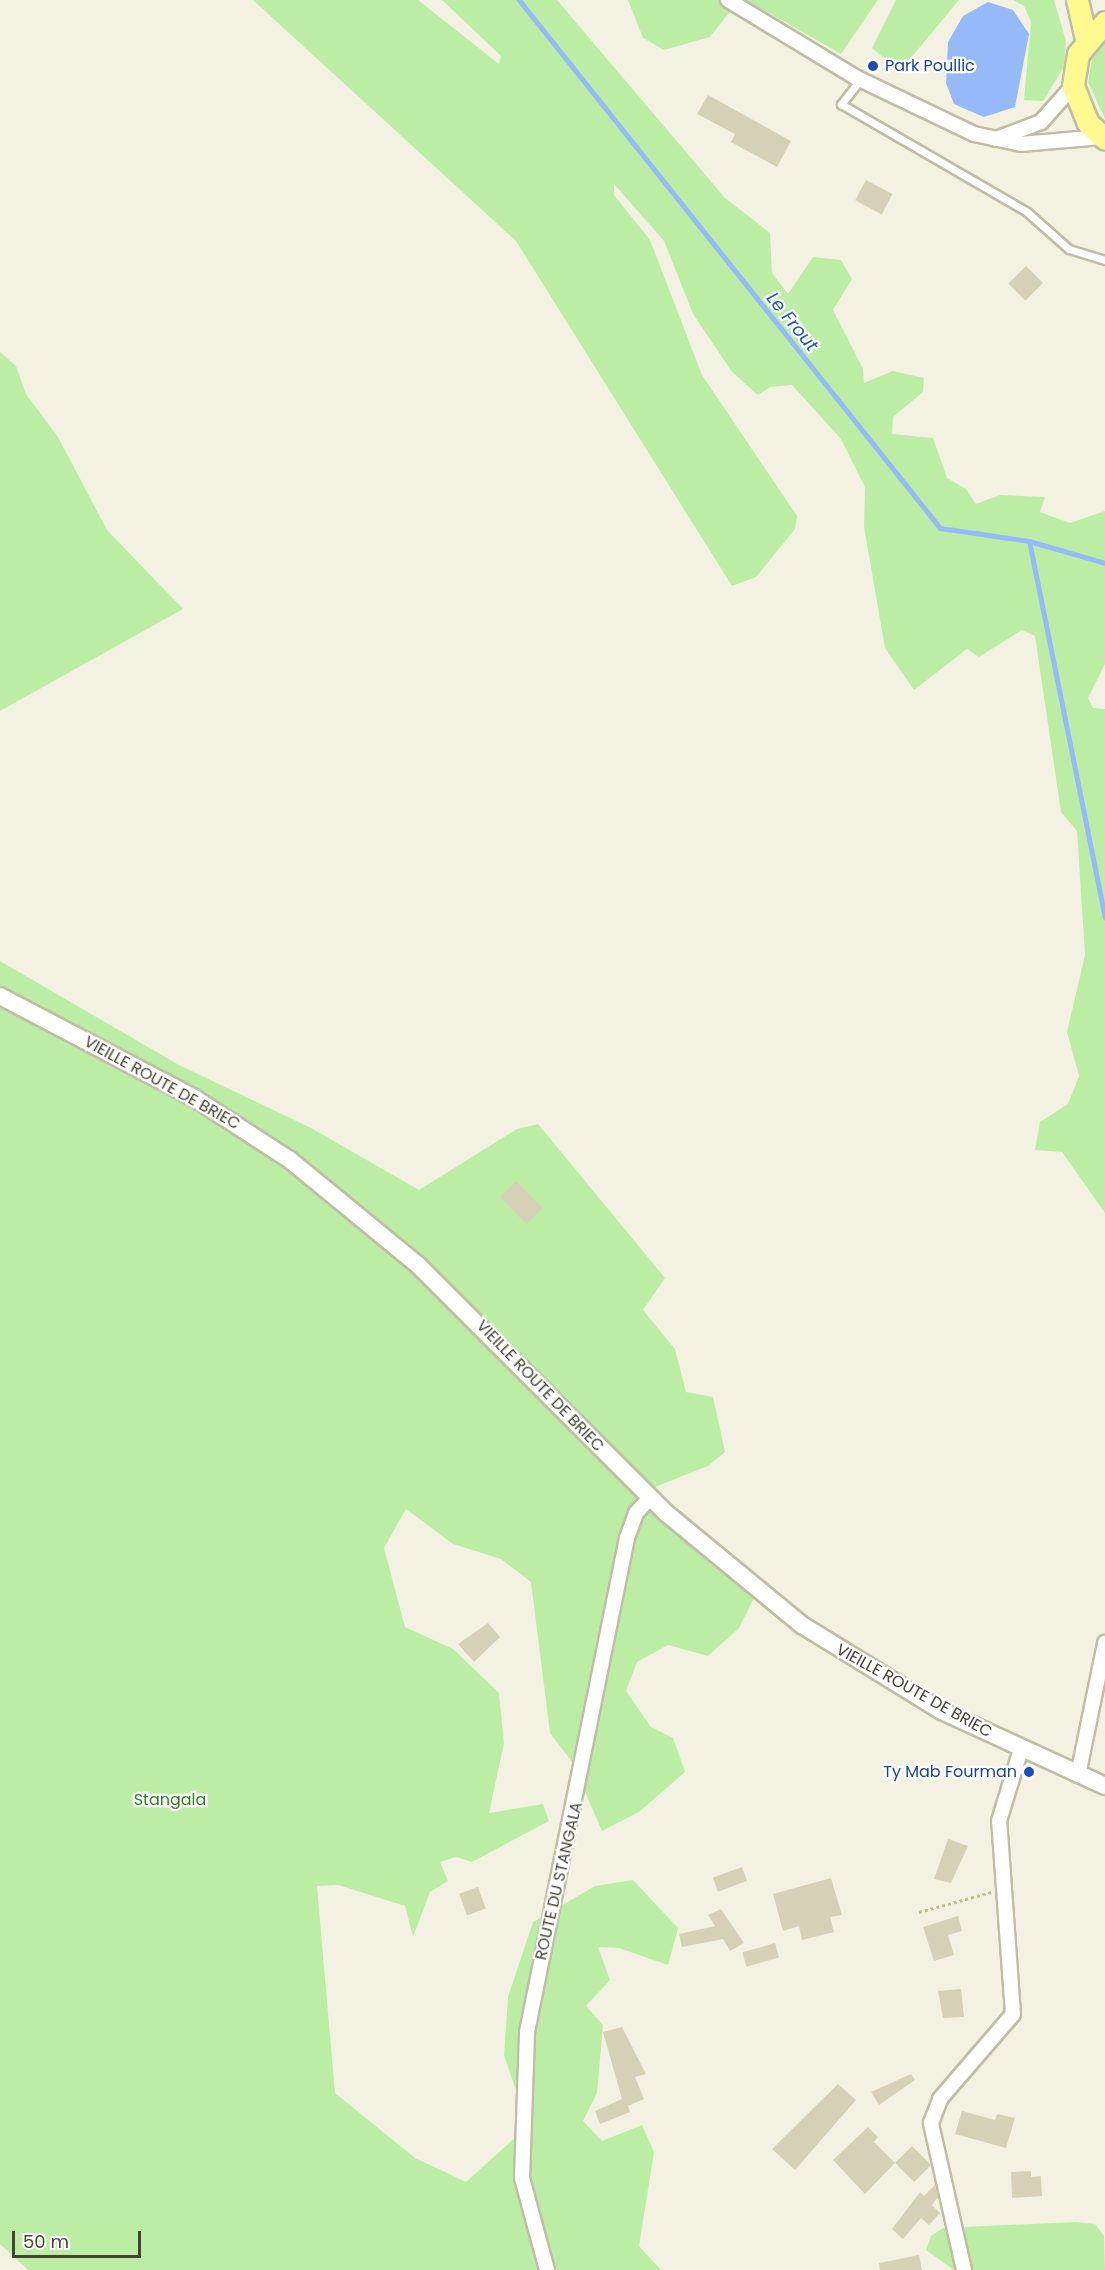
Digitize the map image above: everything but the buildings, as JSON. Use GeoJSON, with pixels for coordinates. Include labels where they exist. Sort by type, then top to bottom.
{"type":"FeatureCollection","features":[{"type":"Feature","properties":{"kind":"main road"},"geometry":{"type":"LineString","coordinates":[[1077,0],[1086,39],[1073,86],[1088,123],[1104,138]]}},
{"type":"Feature","properties":{"kind":"main road"},"geometry":{"type":"LineString","coordinates":[[1086,39],[1105,22]]}},
{"type":"Feature","properties":{"kind":"street"},"geometry":{"type":"LineString","coordinates":[[728,0],[860,80],[994,140],[1041,144],[1104,138]]}},
{"type":"Feature","properties":{"kind":"street"},"geometry":{"type":"LineString","coordinates":[[994,140],[1041,122],[1073,86]]}},
{"type":"Feature","properties":{"kind":"street","name":"VIEILLE ROUTE DE BRIEC"},"geometry":{"type":"LineString","coordinates":[[0,996],[196,1099],[290,1160],[418,1265],[650,1498],[827,1643],[1021,1749],[1105,1786]]}},
{"type":"Feature","properties":{"kind":"street","name":"ROUTE DU STANGALA"},"geometry":{"type":"LineString","coordinates":[[547,2270],[522,2178],[527,2032],[627,1538],[636,1513],[650,1498]]}},
{"type":"Feature","properties":{"kind":"street"},"geometry":{"type":"LineString","coordinates":[[1078,1775],[1105,1643]]}},
{"type":"Feature","properties":{"kind":"street"},"geometry":{"type":"LineString","coordinates":[[964,2270],[931,2123],[940,2099],[1013,2014],[1001,1889],[999,1821],[1021,1749]]}},
{"type":"Feature","properties":{"kind":"lane"},"geometry":{"type":"LineString","coordinates":[[860,80],[841,104],[1027,212],[1068,249],[1105,260]]}},
{"type":"Feature","properties":{"kind":"path"},"geometry":{"type":"LineString","coordinates":[[920,1912],[1001,1889]]}},
{"type":"Feature","properties":{"kind":"green space"},"geometry":{"type":"Polygon","coordinates":[[[253,0],[418,0],[499,64],[501,56],[442,0],[557,0],[725,198],[770,233],[772,273],[788,294],[813,257],[841,260],[852,279],[833,310],[863,369],[864,383],[893,371],[924,378],[923,392],[893,417],[892,434],[933,438],[947,478],[966,489],[976,504],[1000,495],[1045,497],[1040,512],[1070,523],[1105,511],[1105,664],[1088,698],[1093,708],[1105,709],[1105,1213],[1062,1152],[1035,1150],[1040,1122],[1068,1104],[1079,1076],[1067,1032],[1085,955],[1077,831],[1061,812],[1035,636],[1022,630],[979,657],[967,649],[914,690],[885,648],[864,527],[865,487],[841,439],[792,385],[770,387],[758,395],[732,372],[693,314],[664,241],[614,184],[614,195],[650,240],[702,375],[797,516],[795,529],[756,577],[732,586],[516,241],[253,0]]]}},
{"type":"Feature","properties":{"kind":"green space"},"geometry":{"type":"Polygon","coordinates":[[[628,0],[739,0],[710,37],[664,50],[643,38],[628,0]]]}},
{"type":"Feature","properties":{"kind":"green space"},"geometry":{"type":"Polygon","coordinates":[[[746,0],[878,0],[841,54],[746,0]]]}},
{"type":"Feature","properties":{"kind":"green space"},"geometry":{"type":"Polygon","coordinates":[[[896,0],[959,0],[905,65],[894,67],[872,48],[896,0]]]}},
{"type":"Feature","properties":{"kind":"green space"},"geometry":{"type":"Polygon","coordinates":[[[1013,0],[1054,0],[1066,41],[1064,67],[1043,101],[1024,100],[1031,22],[1024,6],[1013,0]]]}},
{"type":"Feature","properties":{"kind":"green space"},"geometry":{"type":"Polygon","coordinates":[[[1105,41],[1105,119],[1088,82],[1092,59],[1105,41]]]}},
{"type":"Feature","properties":{"kind":"green space"},"geometry":{"type":"Polygon","coordinates":[[[0,352],[16,366],[26,394],[58,437],[107,530],[183,609],[0,711],[0,352]]]}},
{"type":"Feature","properties":{"kind":"green space","name":"Stangala"},"geometry":{"type":"Polygon","coordinates":[[[0,961],[179,1065],[311,1128],[419,1190],[517,1129],[538,1124],[665,1278],[643,1310],[675,1349],[686,1392],[713,1397],[725,1452],[708,1466],[635,1495],[754,1598],[739,1628],[708,1656],[668,1645],[637,1662],[626,1691],[651,1727],[673,1738],[685,1772],[639,1812],[602,1831],[572,1762],[550,1733],[531,1582],[501,1559],[453,1544],[406,1509],[384,1548],[405,1627],[453,1649],[499,1693],[504,1743],[489,1813],[543,1804],[549,1821],[472,1862],[456,1857],[440,1862],[448,1881],[430,1892],[413,1937],[405,1906],[338,1885],[317,1886],[335,2093],[415,2158],[466,2182],[528,2126],[504,2055],[508,1997],[533,1922],[595,1886],[633,1880],[678,1928],[668,1965],[619,1948],[598,1947],[610,1980],[586,2006],[603,2025],[597,2093],[583,2121],[602,2141],[642,2125],[654,2152],[639,2246],[661,2270],[28,2270],[0,2244],[0,961]]]}},
{"type":"Feature","properties":{"kind":"green space"},"geometry":{"type":"Polygon","coordinates":[[[1076,2222],[1095,2224],[1104,2236],[1105,2270],[954,2270],[926,2250],[931,2236],[943,2228],[1076,2222]]]}},
{"type":"Feature","properties":{"kind":"water"},"geometry":{"type":"Polygon","coordinates":[[[988,2],[1013,10],[1029,34],[1015,107],[984,117],[954,104],[946,83],[948,42],[963,16],[988,2]]]}},
{"type":"Feature","properties":{"kind":"waterway","name":"Le Frout"},"geometry":{"type":"LineString","coordinates":[[519,0],[940,528],[1029,541],[1105,563]]}},
{"type":"Feature","properties":{"kind":"waterway"},"geometry":{"type":"LineString","coordinates":[[1029,541],[1105,917]]}},
{"type":"Feature","properties":{"kind":"place","name":"Park Poullic"},"geometry":{"type":"Point","coordinates":[873,66]}},
{"type":"Feature","properties":{"kind":"place","name":"Ty Mab Fourman"},"geometry":{"type":"Point","coordinates":[1029,1772]}}]}
